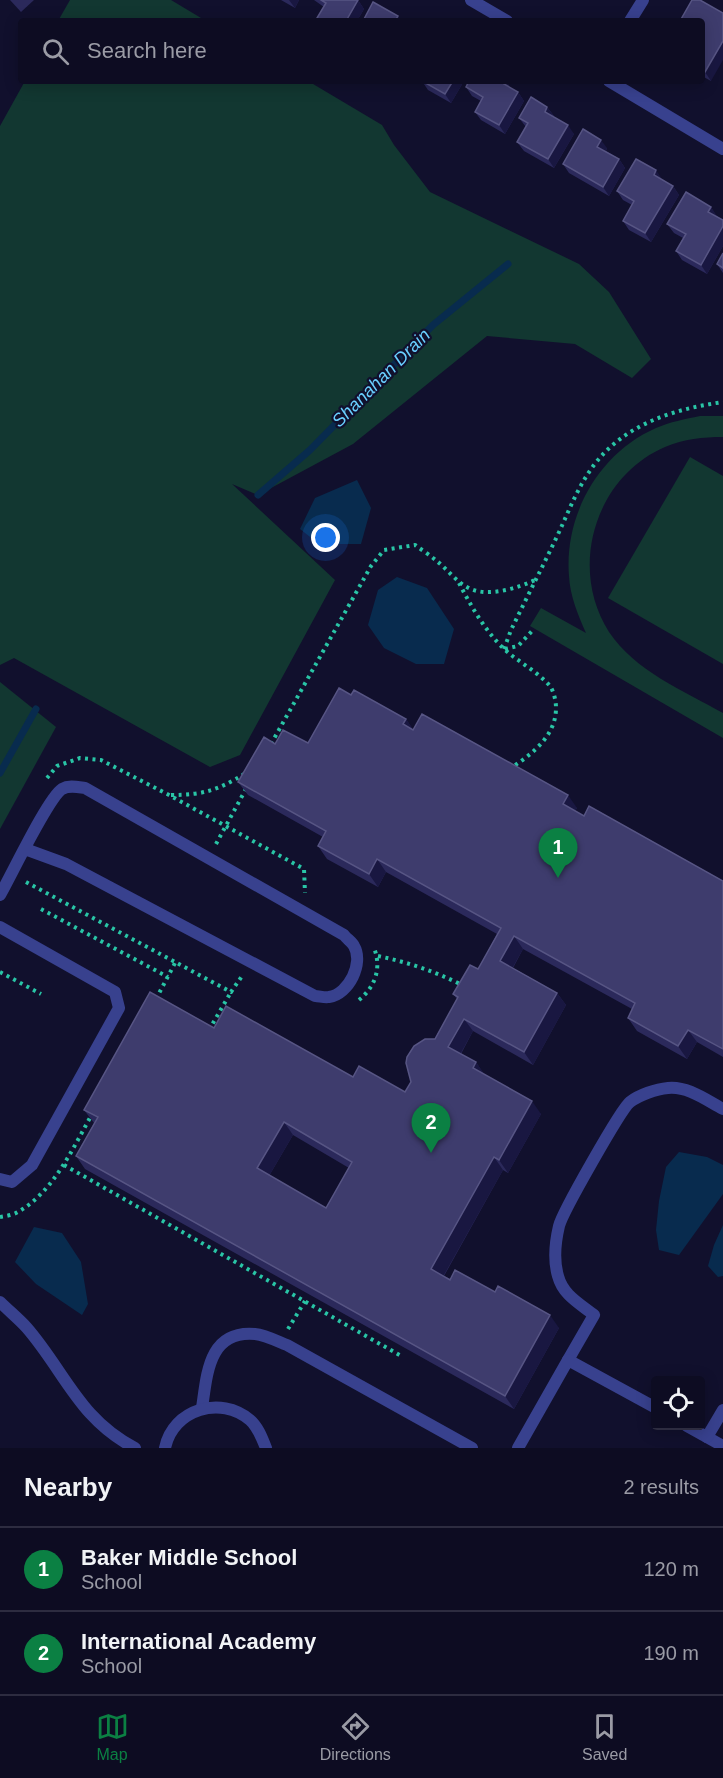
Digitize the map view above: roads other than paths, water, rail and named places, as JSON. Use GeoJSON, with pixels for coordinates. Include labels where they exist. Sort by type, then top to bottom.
{"type":"FeatureCollection","features":[{"type":"Feature","properties":{"kind":"street"},"geometry":{"type":"LineString","coordinates":[[471,0],[502,18]]}},
{"type":"Feature","properties":{"kind":"street"},"geometry":{"type":"LineString","coordinates":[[632,18],[643,0]]}},
{"type":"Feature","properties":{"kind":"street"},"geometry":{"type":"LineString","coordinates":[[614,84],[723,149]]}},
{"type":"Feature","properties":{"kind":"street"},"geometry":{"type":"LineString","coordinates":[[0,895],[25,849],[54,797],[63,789],[73,786],[85,788],[344,935],[355,947],[357,959],[355,973],[342,991],[330,997],[315,996],[66,864],[25,849]]}},
{"type":"Feature","properties":{"kind":"street"},"geometry":{"type":"LineString","coordinates":[[0,927],[116,992],[119,1008],[32,1165],[12,1182],[0,1179]]}},
{"type":"Feature","properties":{"kind":"street"},"geometry":{"type":"LineString","coordinates":[[518,1448],[594,1315],[566,1293],[558,1278],[554,1255],[560,1223],[615,1122],[629,1103],[648,1093],[669,1088],[689,1090],[723,1109]]}},
{"type":"Feature","properties":{"kind":"street"},"geometry":{"type":"LineString","coordinates":[[0,1302],[27,1328],[92,1417],[135,1448]]}},
{"type":"Feature","properties":{"kind":"street"},"geometry":{"type":"LineString","coordinates":[[202,1408],[210,1359],[221,1345],[237,1335],[256,1334],[280,1342],[472,1448]]}},
{"type":"Feature","properties":{"kind":"street"},"geometry":{"type":"LineString","coordinates":[[568,1360],[651,1405]]}},
{"type":"Feature","properties":{"kind":"street"},"geometry":{"type":"LineString","coordinates":[[165,1448],[174,1428],[186,1416],[202,1408],[219,1407],[236,1411],[251,1421],[261,1434],[266,1448]]}},
{"type":"Feature","properties":{"kind":"street"},"geometry":{"type":"LineString","coordinates":[[707,1437],[723,1410]]}},
{"type":"Feature","properties":{"kind":"street"},"geometry":{"type":"LineString","coordinates":[[695,1430],[723,1446]]}},
{"type":"Feature","properties":{"kind":"water"},"geometry":{"type":"Polygon","coordinates":[[[357,480],[371,508],[361,544],[319,544],[300,529],[315,498],[357,480]]]}},
{"type":"Feature","properties":{"kind":"water"},"geometry":{"type":"Polygon","coordinates":[[[397,577],[427,588],[454,629],[444,664],[416,664],[384,648],[368,625],[378,590],[397,577]]]}},
{"type":"Feature","properties":{"kind":"water"},"geometry":{"type":"Polygon","coordinates":[[[679,1152],[707,1157],[723,1165],[723,1194],[679,1255],[659,1250],[656,1230],[666,1167],[679,1152]]]}},
{"type":"Feature","properties":{"kind":"water"},"geometry":{"type":"Polygon","coordinates":[[[723,1225],[723,1276],[718,1277],[708,1266],[723,1225]]]}},
{"type":"Feature","properties":{"kind":"water"},"geometry":{"type":"Polygon","coordinates":[[[34,1227],[62,1233],[81,1262],[88,1304],[82,1315],[36,1284],[15,1262],[34,1227]]]}},
{"type":"Feature","properties":{"kind":"waterway","name":"Shanahan Drain"},"geometry":{"type":"LineString","coordinates":[[258,495],[310,450],[433,325],[508,264]]}},
{"type":"Feature","properties":{"kind":"waterway","name":"Shanahan Drain"},"geometry":{"type":"LineString","coordinates":[[0,773],[36,709]]}},
{"type":"Feature","properties":{"kind":"place","name":"Baker Middle School"},"geometry":{"type":"Point","coordinates":[558,878]}},
{"type":"Feature","properties":{"kind":"place","name":"International Academy"},"geometry":{"type":"Point","coordinates":[431,1153]}}]}
